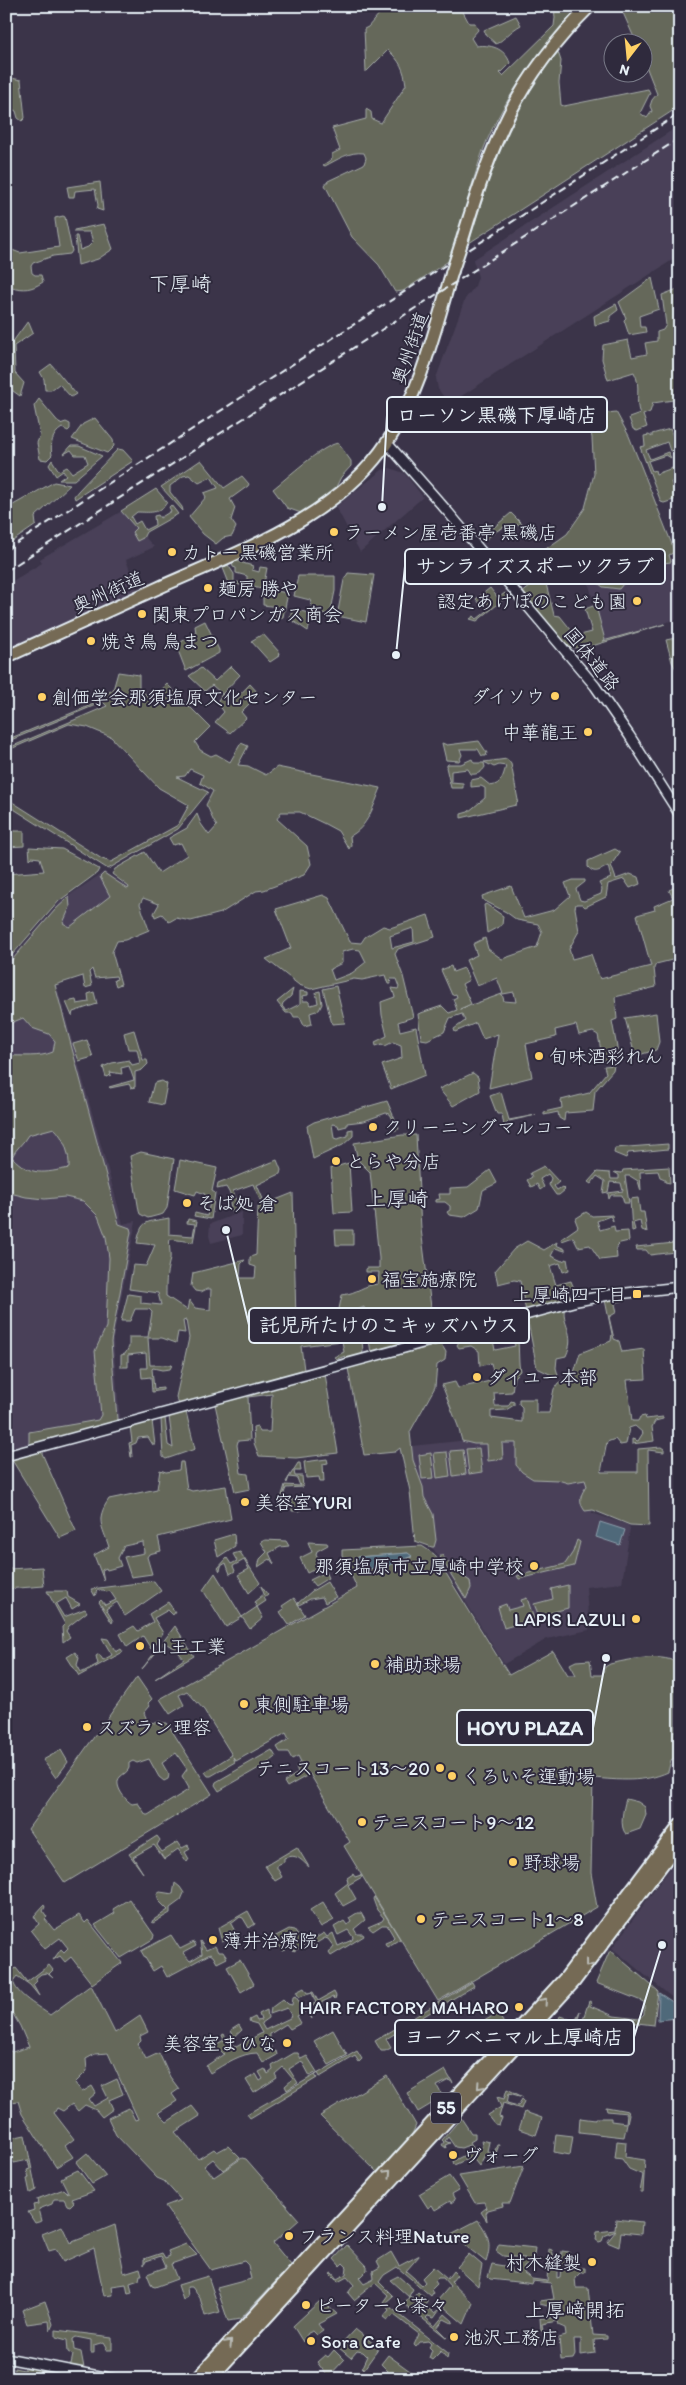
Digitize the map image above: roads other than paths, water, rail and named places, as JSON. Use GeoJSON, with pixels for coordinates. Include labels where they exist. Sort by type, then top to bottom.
{"type":"FeatureCollection","features":[{"type":"Feature","properties":{"kind":"main road","name":"奥州街道"},"geometry":{"type":"LineString","coordinates":[[6,658],[280,531],[342,492],[372,462],[387,443],[412,397],[489,155],[509,112],[532,73],[552,46],[590,6]]}},
{"type":"Feature","properties":{"kind":"main road","name":"55"},"geometry":{"type":"LineString","coordinates":[[196,2379],[566,1977],[680,1825]]}},
{"type":"Feature","properties":{"kind":"main road","name":"55"},"geometry":{"type":"LineString","coordinates":[[210,2379],[574,1982],[680,1841]]}},
{"type":"Feature","properties":{"kind":"street","name":"国体道路"},"geometry":{"type":"LineString","coordinates":[[387,443],[595,686],[680,815]]}},
{"type":"Feature","properties":{"kind":"street"},"geometry":{"type":"LineString","coordinates":[[6,1456],[577,1301],[610,1295],[680,1287]]}},
{"type":"Feature","properties":{"kind":"street"},"geometry":{"type":"LineString","coordinates":[[6,2358],[114,2379]]}},
{"type":"Feature","properties":{"kind":"water"},"geometry":{"type":"Polygon","coordinates":[[[600,1522],[625,1530],[620,1545],[596,1537],[600,1522]]]}},
{"type":"Feature","properties":{"kind":"water"},"geometry":{"type":"Polygon","coordinates":[[[408,1553],[412,1556],[390,1565],[363,1570],[360,1569],[357,1559],[358,1557],[408,1553]]]}},
{"type":"Feature","properties":{"kind":"water"},"geometry":{"type":"Polygon","coordinates":[[[659,1993],[680,2007],[678,2018],[658,2020],[659,1993]]]}},
{"type":"Feature","properties":{"kind":"railway"},"geometry":{"type":"LineString","coordinates":[[6,550],[680,113]]}},
{"type":"Feature","properties":{"kind":"railway"},"geometry":{"type":"LineString","coordinates":[[6,571],[680,138]]}},
{"type":"Feature","properties":{"kind":"place","name":"ローソン黒磯下厚崎店"},"geometry":{"type":"Point","coordinates":[382,507]}},
{"type":"Feature","properties":{"kind":"place","name":"ラーメン屋壱番亭 黒磯店"},"geometry":{"type":"Point","coordinates":[334,532]}},
{"type":"Feature","properties":{"kind":"place","name":"カトー黒磯営業所"},"geometry":{"type":"Point","coordinates":[172,552]}},
{"type":"Feature","properties":{"kind":"place","name":"麺房 勝や"},"geometry":{"type":"Point","coordinates":[208,588]}},
{"type":"Feature","properties":{"kind":"place","name":"認定あけぼのこども園"},"geometry":{"type":"Point","coordinates":[637,601]}},
{"type":"Feature","properties":{"kind":"place","name":"関東プロパンガス商会"},"geometry":{"type":"Point","coordinates":[142,614]}},
{"type":"Feature","properties":{"kind":"place","name":"焼き鳥 鳥まつ"},"geometry":{"type":"Point","coordinates":[91,641]}},
{"type":"Feature","properties":{"kind":"place","name":"サンライズスポーツクラブ"},"geometry":{"type":"Point","coordinates":[396,655]}},
{"type":"Feature","properties":{"kind":"place","name":"ダイソウ"},"geometry":{"type":"Point","coordinates":[555,696]}},
{"type":"Feature","properties":{"kind":"place","name":"創価学会那須塩原文化センター"},"geometry":{"type":"Point","coordinates":[42,697]}},
{"type":"Feature","properties":{"kind":"place","name":"中華龍王"},"geometry":{"type":"Point","coordinates":[588,732]}},
{"type":"Feature","properties":{"kind":"place","name":"旬味酒彩れん"},"geometry":{"type":"Point","coordinates":[539,1056]}},
{"type":"Feature","properties":{"kind":"place","name":"クリーニングマルコー"},"geometry":{"type":"Point","coordinates":[373,1127]}},
{"type":"Feature","properties":{"kind":"place","name":"とらや分店"},"geometry":{"type":"Point","coordinates":[336,1161]}},
{"type":"Feature","properties":{"kind":"place","name":"そば処 倉"},"geometry":{"type":"Point","coordinates":[187,1203]}},
{"type":"Feature","properties":{"kind":"place","name":"託児所たけのこキッズハウス"},"geometry":{"type":"Point","coordinates":[226,1230]}},
{"type":"Feature","properties":{"kind":"place","name":"福宝施療院"},"geometry":{"type":"Point","coordinates":[372,1279]}},
{"type":"Feature","properties":{"kind":"place","name":"上厚崎四丁目"},"geometry":{"type":"Point","coordinates":[637,1294]}},
{"type":"Feature","properties":{"kind":"place","name":"ダイユー本部"},"geometry":{"type":"Point","coordinates":[477,1377]}},
{"type":"Feature","properties":{"kind":"place","name":"美容室YURI"},"geometry":{"type":"Point","coordinates":[245,1502]}},
{"type":"Feature","properties":{"kind":"place","name":"那須塩原市立厚崎中学校"},"geometry":{"type":"Point","coordinates":[534,1566]}},
{"type":"Feature","properties":{"kind":"place","name":"LAPIS LAZULI"},"geometry":{"type":"Point","coordinates":[636,1619]}},
{"type":"Feature","properties":{"kind":"place","name":"山王工業"},"geometry":{"type":"Point","coordinates":[140,1646]}},
{"type":"Feature","properties":{"kind":"place","name":"HOYU PLAZA"},"geometry":{"type":"Point","coordinates":[606,1658]}},
{"type":"Feature","properties":{"kind":"place","name":"補助球場"},"geometry":{"type":"Point","coordinates":[375,1664]}},
{"type":"Feature","properties":{"kind":"place","name":"東側駐車場"},"geometry":{"type":"Point","coordinates":[244,1704]}},
{"type":"Feature","properties":{"kind":"place","name":"スズラン理容"},"geometry":{"type":"Point","coordinates":[87,1727]}},
{"type":"Feature","properties":{"kind":"place","name":"テニスコート13～20"},"geometry":{"type":"Point","coordinates":[440,1768]}},
{"type":"Feature","properties":{"kind":"place","name":"くろいそ運動場"},"geometry":{"type":"Point","coordinates":[452,1776]}},
{"type":"Feature","properties":{"kind":"place","name":"テニスコート9～12"},"geometry":{"type":"Point","coordinates":[362,1822]}},
{"type":"Feature","properties":{"kind":"place","name":"野球場"},"geometry":{"type":"Point","coordinates":[513,1862]}},
{"type":"Feature","properties":{"kind":"place","name":"テニスコート1～8"},"geometry":{"type":"Point","coordinates":[421,1919]}},
{"type":"Feature","properties":{"kind":"place","name":"薄井治療院"},"geometry":{"type":"Point","coordinates":[213,1940]}},
{"type":"Feature","properties":{"kind":"place","name":"ヨークベニマル上厚崎店"},"geometry":{"type":"Point","coordinates":[662,1945]}},
{"type":"Feature","properties":{"kind":"place","name":"HAIR FACTORY MAHARO"},"geometry":{"type":"Point","coordinates":[519,2007]}},
{"type":"Feature","properties":{"kind":"place","name":"美容室まひな"},"geometry":{"type":"Point","coordinates":[287,2043]}},
{"type":"Feature","properties":{"kind":"place","name":"ヴォーグ"},"geometry":{"type":"Point","coordinates":[453,2155]}},
{"type":"Feature","properties":{"kind":"place","name":"フランス料理Nature"},"geometry":{"type":"Point","coordinates":[289,2236]}},
{"type":"Feature","properties":{"kind":"place","name":"村木縫製"},"geometry":{"type":"Point","coordinates":[592,2262]}},
{"type":"Feature","properties":{"kind":"place","name":"ピーターと茶々"},"geometry":{"type":"Point","coordinates":[306,2305]}},
{"type":"Feature","properties":{"kind":"place","name":"池沢工務店"},"geometry":{"type":"Point","coordinates":[454,2337]}},
{"type":"Feature","properties":{"kind":"place","name":"Sora Cafe"},"geometry":{"type":"Point","coordinates":[311,2341]}},
{"type":"Feature","properties":{"kind":"district","name":"下厚崎"},"geometry":{"type":"Point","coordinates":[180,283]}},
{"type":"Feature","properties":{"kind":"district","name":"上厚崎"},"geometry":{"type":"Point","coordinates":[397,1198]}},
{"type":"Feature","properties":{"kind":"district","name":"上厚﨑開拓"},"geometry":{"type":"Point","coordinates":[575,2310]}}]}
